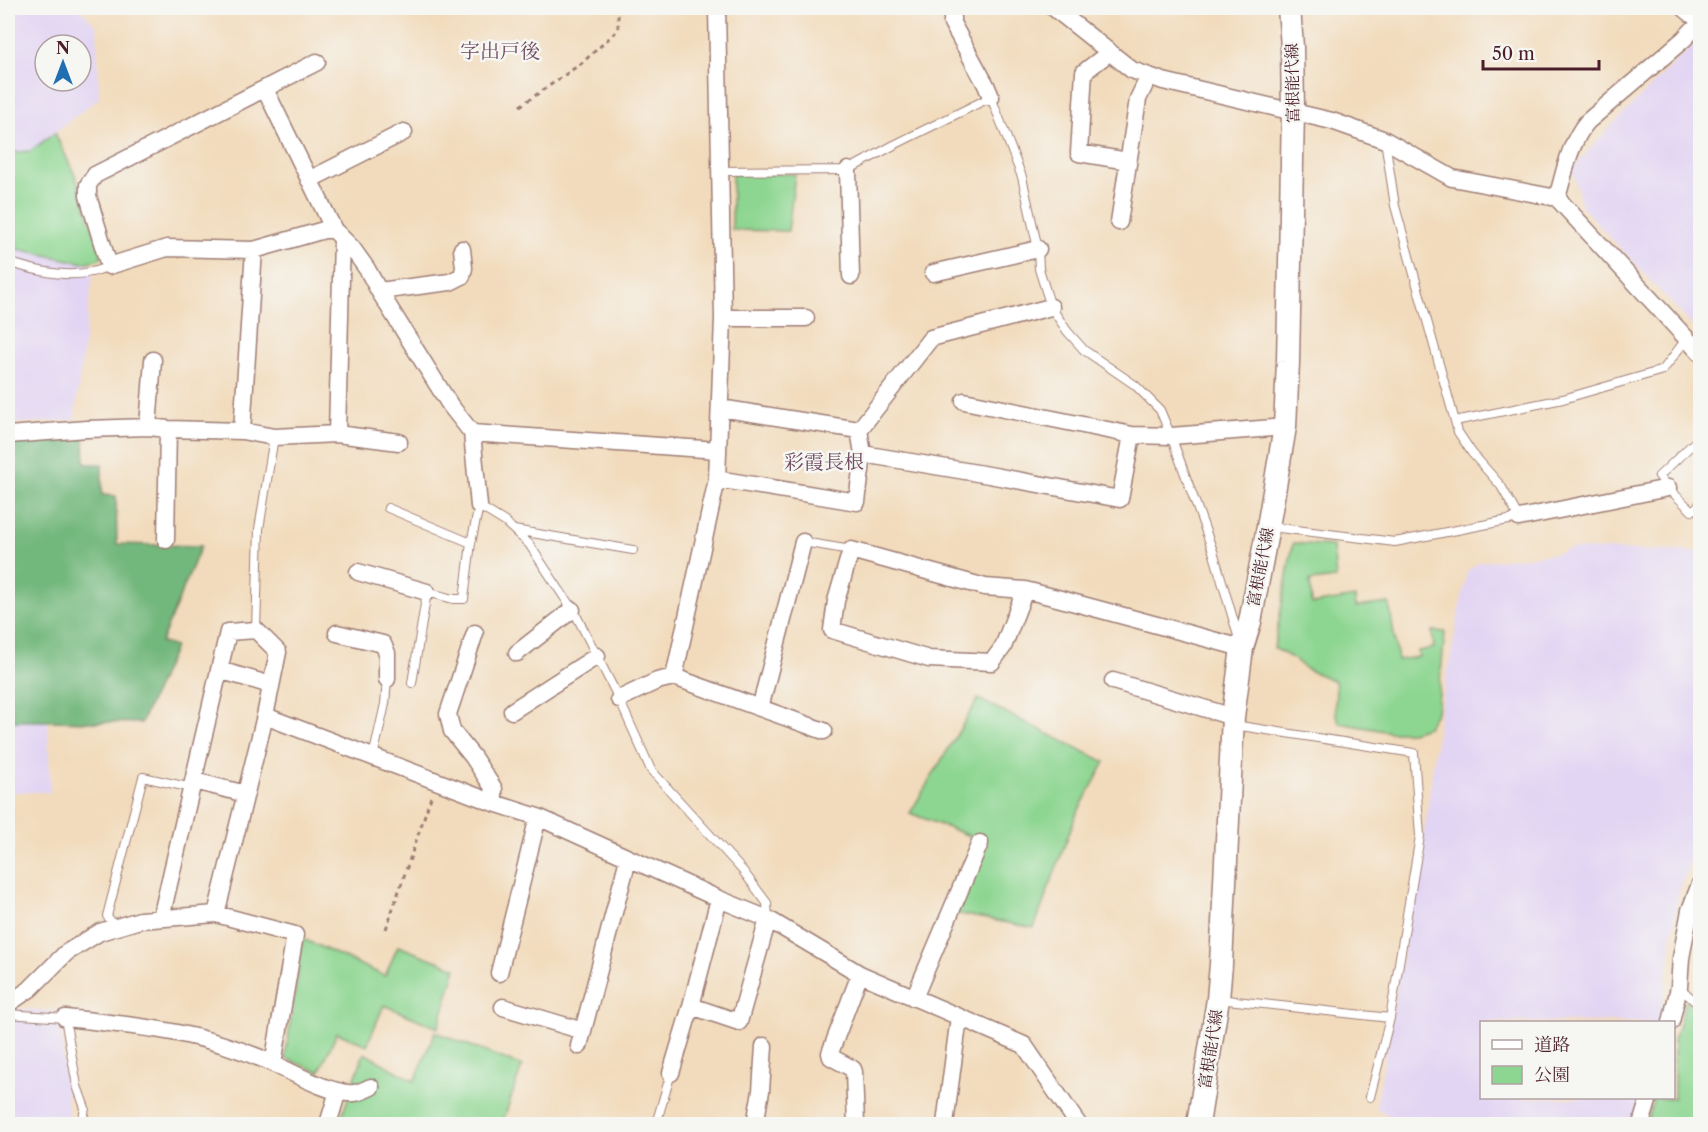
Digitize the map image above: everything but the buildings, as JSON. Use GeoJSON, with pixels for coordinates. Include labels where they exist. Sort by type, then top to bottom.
{"type":"FeatureCollection","features":[{"type":"Feature","properties":{"kind":"main road","name":"富根能代線"},"geometry":{"type":"LineString","coordinates":[[1198,1125],[1218,999],[1234,721],[1242,648],[1250,622],[1285,427],[1293,111],[1289,8]]}},
{"type":"Feature","properties":{"kind":"street"},"geometry":{"type":"LineString","coordinates":[[675,677],[717,479],[723,318],[717,8]]}},
{"type":"Feature","properties":{"kind":"street"},"geometry":{"type":"LineString","coordinates":[[956,8],[952,13],[952,23],[991,97]]}},
{"type":"Feature","properties":{"kind":"street"},"geometry":{"type":"LineString","coordinates":[[1054,8],[1132,70],[1163,81],[1332,121],[1384,140],[1452,177],[1557,198],[1701,353]]}},
{"type":"Feature","properties":{"kind":"street"},"geometry":{"type":"LineString","coordinates":[[1557,198],[1569,152],[1577,134],[1587,122],[1684,39],[1701,21],[1684,8]]}},
{"type":"Feature","properties":{"kind":"street"},"geometry":{"type":"LineString","coordinates":[[1110,52],[1084,72],[1079,153],[1128,161]]}},
{"type":"Feature","properties":{"kind":"street"},"geometry":{"type":"LineString","coordinates":[[316,62],[95,175],[88,185],[88,196],[110,266],[167,248],[254,250],[324,230],[338,234]]}},
{"type":"Feature","properties":{"kind":"street"},"geometry":{"type":"LineString","coordinates":[[1119,222],[1138,99],[1149,76]]}},
{"type":"Feature","properties":{"kind":"street"},"geometry":{"type":"LineString","coordinates":[[264,89],[338,234],[362,262],[450,405],[472,433],[479,506]]}},
{"type":"Feature","properties":{"kind":"street"},"geometry":{"type":"LineString","coordinates":[[309,180],[404,132]]}},
{"type":"Feature","properties":{"kind":"street"},"geometry":{"type":"LineString","coordinates":[[848,170],[850,276]]}},
{"type":"Feature","properties":{"kind":"street"},"geometry":{"type":"LineString","coordinates":[[337,434],[338,234]]}},
{"type":"Feature","properties":{"kind":"street"},"geometry":{"type":"LineString","coordinates":[[379,291],[450,282],[462,276],[464,268],[462,249]]}},
{"type":"Feature","properties":{"kind":"street"},"geometry":{"type":"LineString","coordinates":[[933,273],[1038,249]]}},
{"type":"Feature","properties":{"kind":"street"},"geometry":{"type":"LineString","coordinates":[[242,431],[254,250]]}},
{"type":"Feature","properties":{"kind":"street"},"geometry":{"type":"LineString","coordinates":[[717,479],[857,502],[863,454],[859,430],[931,339],[1051,307]]}},
{"type":"Feature","properties":{"kind":"street"},"geometry":{"type":"LineString","coordinates":[[723,318],[806,318]]}},
{"type":"Feature","properties":{"kind":"street"},"geometry":{"type":"LineString","coordinates":[[148,427],[153,360]]}},
{"type":"Feature","properties":{"kind":"street"},"geometry":{"type":"LineString","coordinates":[[964,401],[1132,435],[1171,436],[1285,427]]}},
{"type":"Feature","properties":{"kind":"street"},"geometry":{"type":"LineString","coordinates":[[720,408],[859,430]]}},
{"type":"Feature","properties":{"kind":"street"},"geometry":{"type":"LineString","coordinates":[[8,435],[148,427],[242,431],[274,437],[337,434],[399,442]]}},
{"type":"Feature","properties":{"kind":"street"},"geometry":{"type":"LineString","coordinates":[[166,540],[168,429]]}},
{"type":"Feature","properties":{"kind":"street"},"geometry":{"type":"LineString","coordinates":[[472,433],[718,450]]}},
{"type":"Feature","properties":{"kind":"street"},"geometry":{"type":"LineString","coordinates":[[863,454],[1120,499],[1132,435]]}},
{"type":"Feature","properties":{"kind":"street"},"geometry":{"type":"LineString","coordinates":[[1519,518],[1668,488]]}},
{"type":"Feature","properties":{"kind":"street"},"geometry":{"type":"LineString","coordinates":[[760,708],[803,542]]}},
{"type":"Feature","properties":{"kind":"street"},"geometry":{"type":"LineString","coordinates":[[1025,590],[1003,647],[992,662],[929,659],[832,630],[836,601],[851,550],[985,587],[1025,590],[1242,648]]}},
{"type":"Feature","properties":{"kind":"street"},"geometry":{"type":"LineString","coordinates":[[358,572],[427,592]]}},
{"type":"Feature","properties":{"kind":"street"},"geometry":{"type":"LineString","coordinates":[[518,653],[572,610]]}},
{"type":"Feature","properties":{"kind":"street"},"geometry":{"type":"LineString","coordinates":[[161,918],[228,632],[256,630],[278,652],[265,716],[216,914]]}},
{"type":"Feature","properties":{"kind":"street"},"geometry":{"type":"LineString","coordinates":[[337,633],[383,644],[387,653],[387,679]]}},
{"type":"Feature","properties":{"kind":"street"},"geometry":{"type":"LineString","coordinates":[[475,633],[448,714],[452,731],[494,789],[494,803]]}},
{"type":"Feature","properties":{"kind":"street"},"geometry":{"type":"LineString","coordinates":[[512,711],[597,656]]}},
{"type":"Feature","properties":{"kind":"street"},"geometry":{"type":"LineString","coordinates":[[219,670],[271,685]]}},
{"type":"Feature","properties":{"kind":"street"},"geometry":{"type":"LineString","coordinates":[[619,699],[657,681],[675,677],[824,731]]}},
{"type":"Feature","properties":{"kind":"street"},"geometry":{"type":"LineString","coordinates":[[1113,681],[1234,721]]}},
{"type":"Feature","properties":{"kind":"street"},"geometry":{"type":"LineString","coordinates":[[265,716],[494,803],[538,817],[628,859],[768,919],[860,974],[1024,1045],[1078,1125]]}},
{"type":"Feature","properties":{"kind":"street"},"geometry":{"type":"LineString","coordinates":[[193,784],[246,794]]}},
{"type":"Feature","properties":{"kind":"street"},"geometry":{"type":"LineString","coordinates":[[499,973],[538,817]]}},
{"type":"Feature","properties":{"kind":"street"},"geometry":{"type":"LineString","coordinates":[[914,998],[980,843]]}},
{"type":"Feature","properties":{"kind":"street"},"geometry":{"type":"LineString","coordinates":[[503,1007],[581,1039],[628,859]]}},
{"type":"Feature","properties":{"kind":"street"},"geometry":{"type":"LineString","coordinates":[[1671,1021],[1679,987],[1681,958],[1690,910],[1701,884]]}},
{"type":"Feature","properties":{"kind":"street"},"geometry":{"type":"LineString","coordinates":[[671,1073],[719,899]]}},
{"type":"Feature","properties":{"kind":"street"},"geometry":{"type":"LineString","coordinates":[[8,1004],[30,989],[66,953],[100,932],[140,920],[216,914],[295,935],[273,1064]]}},
{"type":"Feature","properties":{"kind":"street"},"geometry":{"type":"LineString","coordinates":[[691,1006],[740,1022],[768,919]]}},
{"type":"Feature","properties":{"kind":"street"},"geometry":{"type":"LineString","coordinates":[[856,1125],[853,1069],[831,1057],[830,1053],[860,974]]}},
{"type":"Feature","properties":{"kind":"street"},"geometry":{"type":"LineString","coordinates":[[945,1125],[959,1017]]}},
{"type":"Feature","properties":{"kind":"street"},"geometry":{"type":"LineString","coordinates":[[65,1018],[151,1027],[204,1038],[338,1091],[355,1094],[371,1087]]}},
{"type":"Feature","properties":{"kind":"street"},"geometry":{"type":"LineString","coordinates":[[755,1125],[761,1091],[764,1046]]}},
{"type":"Feature","properties":{"kind":"street"},"geometry":{"type":"LineString","coordinates":[[328,1125],[338,1091]]}},
{"type":"Feature","properties":{"kind":"street"},"geometry":{"type":"LineString","coordinates":[[1641,1125],[1649,1099]]}},
{"type":"Feature","properties":{"kind":"lane"},"geometry":{"type":"LineString","coordinates":[[720,171],[848,170],[991,97],[1022,177],[1038,249],[1039,269],[1051,307],[1067,331],[1084,350],[1135,385],[1160,410],[1213,551],[1242,648]]}},
{"type":"Feature","properties":{"kind":"lane"},"geometry":{"type":"LineString","coordinates":[[1268,527],[1395,542],[1519,518],[1500,486],[1472,453],[1458,432],[1395,206],[1384,140]]}},
{"type":"Feature","properties":{"kind":"lane"},"geometry":{"type":"LineString","coordinates":[[8,262],[27,268],[62,273],[90,272],[110,266]]}},
{"type":"Feature","properties":{"kind":"lane"},"geometry":{"type":"LineString","coordinates":[[1455,421],[1563,399],[1663,370],[1687,338]]}},
{"type":"Feature","properties":{"kind":"lane"},"geometry":{"type":"LineString","coordinates":[[256,630],[259,529],[274,437]]}},
{"type":"Feature","properties":{"kind":"lane"},"geometry":{"type":"LineString","coordinates":[[1701,437],[1659,476],[1692,511],[1701,504]]}},
{"type":"Feature","properties":{"kind":"lane"},"geometry":{"type":"LineString","coordinates":[[411,683],[427,592],[453,599],[464,599],[471,543],[479,506],[505,522],[529,544],[572,610],[597,656],[651,770],[743,871],[767,903],[768,919]]}},
{"type":"Feature","properties":{"kind":"lane"},"geometry":{"type":"LineString","coordinates":[[388,508],[471,543]]}},
{"type":"Feature","properties":{"kind":"lane"},"geometry":{"type":"LineString","coordinates":[[513,530],[633,550]]}},
{"type":"Feature","properties":{"kind":"lane"},"geometry":{"type":"LineString","coordinates":[[803,542],[851,550]]}},
{"type":"Feature","properties":{"kind":"lane"},"geometry":{"type":"LineString","coordinates":[[373,757],[385,704],[387,679]]}},
{"type":"Feature","properties":{"kind":"lane"},"geometry":{"type":"LineString","coordinates":[[1234,721],[1414,753],[1420,836],[1390,1018],[1370,1097]]}},
{"type":"Feature","properties":{"kind":"lane"},"geometry":{"type":"LineString","coordinates":[[116,928],[107,916],[143,777],[193,784]]}},
{"type":"Feature","properties":{"kind":"lane"},"geometry":{"type":"LineString","coordinates":[[1679,987],[1701,1006]]}},
{"type":"Feature","properties":{"kind":"lane"},"geometry":{"type":"LineString","coordinates":[[1218,999],[1390,1018]]}},
{"type":"Feature","properties":{"kind":"lane"},"geometry":{"type":"LineString","coordinates":[[8,1014],[65,1018],[77,1086],[85,1107],[82,1125]]}},
{"type":"Feature","properties":{"kind":"lane"},"geometry":{"type":"LineString","coordinates":[[656,1125],[671,1073]]}},
{"type":"Feature","properties":{"kind":"path"},"geometry":{"type":"LineString","coordinates":[[520,106],[582,63],[618,30],[618,8]]}},
{"type":"Feature","properties":{"kind":"path"},"geometry":{"type":"LineString","coordinates":[[386,929],[436,781]]}},
{"type":"Feature","properties":{"kind":"shaded area"},"geometry":{"type":"Polygon","coordinates":[[[8,8],[79,8],[97,27],[99,98],[30,151],[8,153],[8,8]]]}},
{"type":"Feature","properties":{"kind":"shaded area"},"geometry":{"type":"Polygon","coordinates":[[[1700,38],[1700,334],[1582,207],[1572,169],[1612,125],[1700,38]]]}},
{"type":"Feature","properties":{"kind":"shaded area"},"geometry":{"type":"Polygon","coordinates":[[[8,247],[94,266],[74,420],[8,424],[8,247]]]}},
{"type":"Feature","properties":{"kind":"shaded area"},"geometry":{"type":"Polygon","coordinates":[[[1571,549],[1700,552],[1700,835],[1678,893],[1660,1021],[1480,1021],[1480,1099],[1642,1099],[1635,1124],[1403,1124],[1376,1108],[1427,814],[1439,716],[1467,571],[1479,562],[1554,554],[1571,549]]]}},
{"type":"Feature","properties":{"kind":"shaded area"},"geometry":{"type":"Polygon","coordinates":[[[8,721],[48,721],[50,792],[8,792],[8,721]]]}},
{"type":"Feature","properties":{"kind":"shaded area"},"geometry":{"type":"Polygon","coordinates":[[[8,1008],[59,1012],[69,1124],[8,1124],[8,1008]]]}},
{"type":"Feature","properties":{"kind":"green space"},"geometry":{"type":"Polygon","coordinates":[[[55,133],[77,180],[101,259],[83,263],[8,247],[8,153],[30,151],[55,133]]]}},
{"type":"Feature","properties":{"kind":"green space"},"geometry":{"type":"Polygon","coordinates":[[[732,174],[795,174],[788,231],[732,230],[732,174]]]}},
{"type":"Feature","properties":{"kind":"green space"},"geometry":{"type":"Polygon","coordinates":[[[84,438],[85,464],[102,464],[102,495],[116,496],[117,544],[201,546],[161,642],[175,647],[141,723],[8,721],[8,443],[84,438]]]}},
{"type":"Feature","properties":{"kind":"green space"},"geometry":{"type":"Polygon","coordinates":[[[1293,543],[1333,546],[1336,578],[1310,581],[1312,604],[1355,597],[1356,607],[1389,603],[1398,660],[1419,657],[1418,651],[1434,648],[1432,631],[1445,632],[1437,712],[1427,727],[1411,732],[1390,732],[1340,723],[1335,708],[1335,681],[1306,669],[1274,648],[1293,543]]]}},
{"type":"Feature","properties":{"kind":"green space"},"geometry":{"type":"Polygon","coordinates":[[[978,699],[1105,762],[1075,817],[1034,928],[954,913],[985,842],[910,813],[978,699]]]}},
{"type":"Feature","properties":{"kind":"green space"},"geometry":{"type":"Polygon","coordinates":[[[303,939],[385,976],[398,946],[456,968],[438,1028],[384,1005],[367,1045],[337,1033],[319,1072],[285,1058],[303,939]]]}},
{"type":"Feature","properties":{"kind":"green space"},"geometry":{"type":"Polygon","coordinates":[[[1686,1001],[1700,1013],[1700,1124],[1646,1124],[1654,1099],[1675,1099],[1675,1036],[1686,1001]]]}},
{"type":"Feature","properties":{"kind":"green space"},"geometry":{"type":"Polygon","coordinates":[[[435,1032],[522,1066],[502,1124],[339,1124],[364,1053],[415,1081],[435,1032]]]}},
{"type":"Feature","properties":{"kind":"district","name":"字出戸後"},"geometry":{"type":"Point","coordinates":[500,51]}},
{"type":"Feature","properties":{"kind":"district","name":"彩霞長根"},"geometry":{"type":"Point","coordinates":[824,462]}}]}
